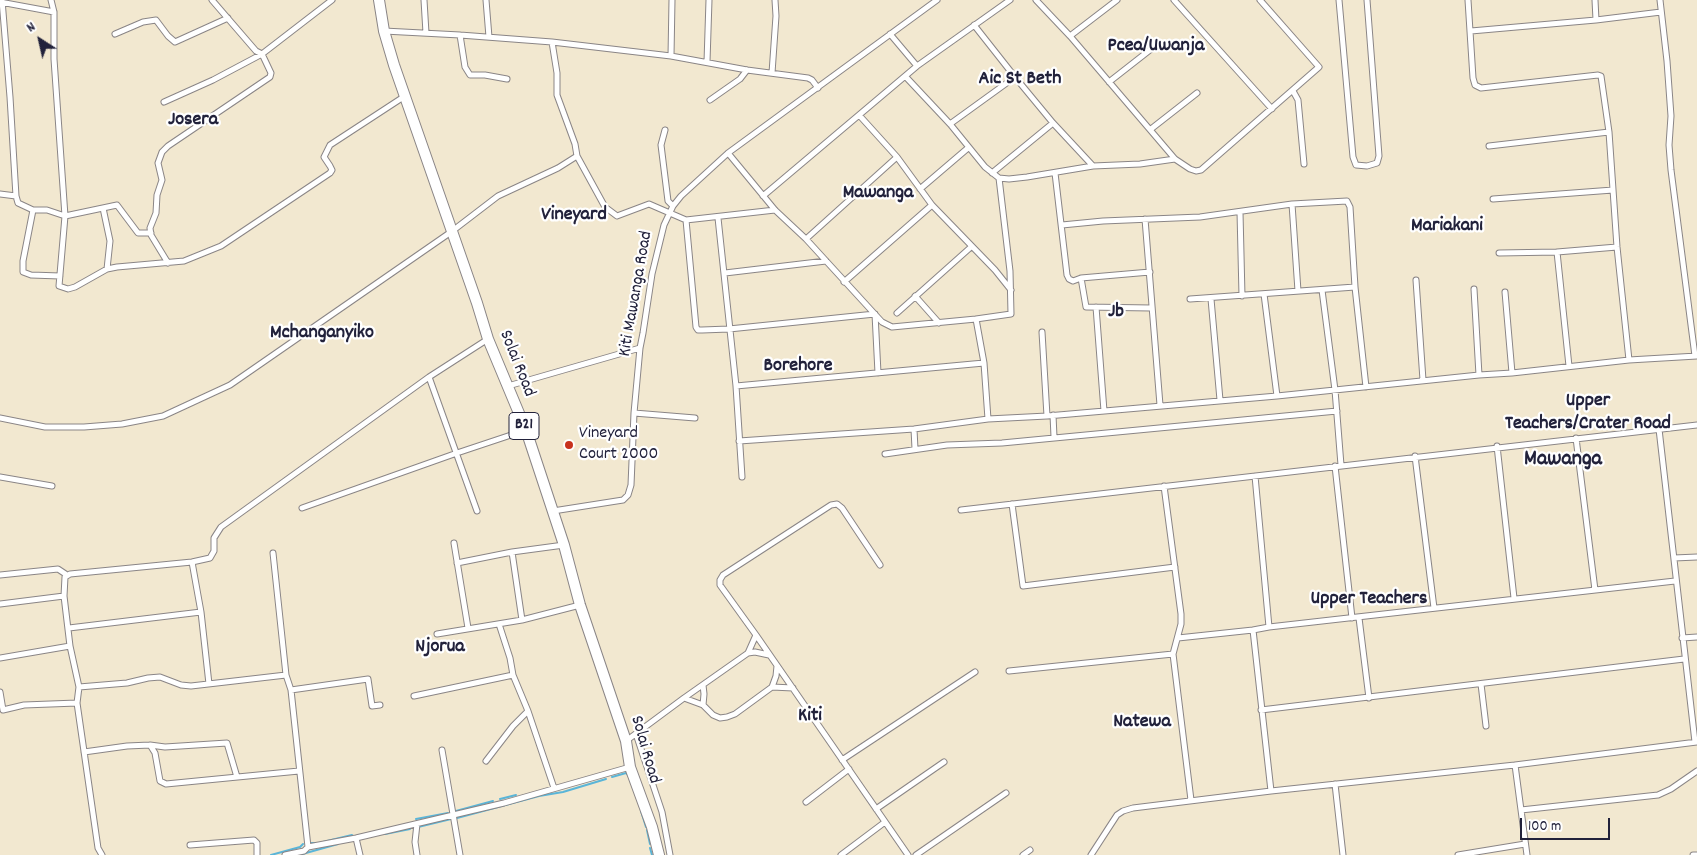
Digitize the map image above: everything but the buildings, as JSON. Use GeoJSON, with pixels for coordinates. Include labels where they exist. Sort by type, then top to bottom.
{"type":"FeatureCollection","features":[{"type":"Feature","properties":{"kind":"highway","name":"Solai Road"},"geometry":{"type":"LineString","coordinates":[[379,0],[384,31],[451,232],[488,338],[526,430],[564,545],[580,605],[626,741],[630,767],[652,827],[659,855]]}},
{"type":"Feature","properties":{"kind":"street"},"geometry":{"type":"LineString","coordinates":[[51,0],[54,12],[54,59],[65,216],[59,286],[68,289],[107,269],[193,259],[221,246],[330,173],[332,170],[324,157],[330,145],[405,95]]}},
{"type":"Feature","properties":{"kind":"street"},"geometry":{"type":"LineString","coordinates":[[168,263],[150,228],[156,212],[157,195],[162,180],[158,163],[162,152],[168,146],[270,77],[272,73],[262,54],[256,51],[212,0]]}},
{"type":"Feature","properties":{"kind":"street"},"geometry":{"type":"LineString","coordinates":[[164,102],[213,80],[262,54],[332,0]]}},
{"type":"Feature","properties":{"kind":"street"},"geometry":{"type":"LineString","coordinates":[[424,0],[426,33]]}},
{"type":"Feature","properties":{"kind":"street"},"geometry":{"type":"LineString","coordinates":[[486,0],[489,37]]}},
{"type":"Feature","properties":{"kind":"street"},"geometry":{"type":"LineString","coordinates":[[671,56],[672,0]]}},
{"type":"Feature","properties":{"kind":"street"},"geometry":{"type":"LineString","coordinates":[[708,62],[709,0]]}},
{"type":"Feature","properties":{"kind":"street"},"geometry":{"type":"LineString","coordinates":[[772,73],[776,16],[775,0]]}},
{"type":"Feature","properties":{"kind":"street","name":"Kiti Mawanga Road"},"geometry":{"type":"LineString","coordinates":[[552,511],[623,500],[628,495],[631,485],[634,413],[640,348],[652,274],[664,225],[673,206],[681,196],[728,154],[937,0]]}},
{"type":"Feature","properties":{"kind":"street"},"geometry":{"type":"LineString","coordinates":[[763,196],[917,66],[1010,0]]}},
{"type":"Feature","properties":{"kind":"street"},"geometry":{"type":"LineString","coordinates":[[1036,0],[1070,36],[1175,159],[1190,169],[1201,170],[1319,67],[1260,0]]}},
{"type":"Feature","properties":{"kind":"street"},"geometry":{"type":"LineString","coordinates":[[1070,36],[1117,0]]}},
{"type":"Feature","properties":{"kind":"street"},"geometry":{"type":"LineString","coordinates":[[1174,0],[1272,109]]}},
{"type":"Feature","properties":{"kind":"street"},"geometry":{"type":"LineString","coordinates":[[1339,0],[1353,157],[1356,165],[1367,166],[1376,163],[1379,156],[1367,0]]}},
{"type":"Feature","properties":{"kind":"street"},"geometry":{"type":"LineString","coordinates":[[1468,0],[1475,85],[1480,88],[1488,89],[1598,75],[1602,79],[1609,132],[1617,247],[1629,360]]}},
{"type":"Feature","properties":{"kind":"street"},"geometry":{"type":"LineString","coordinates":[[1595,0],[1596,20]]}},
{"type":"Feature","properties":{"kind":"street"},"geometry":{"type":"LineString","coordinates":[[739,441],[914,429],[988,418],[1047,416],[1277,396],[1629,360],[1696,356],[1670,170],[1671,116],[1660,0]]}},
{"type":"Feature","properties":{"kind":"street"},"geometry":{"type":"LineString","coordinates":[[54,12],[1,2],[18,203],[33,210],[47,210],[65,216],[118,206],[138,233],[151,233]]}},
{"type":"Feature","properties":{"kind":"street"},"geometry":{"type":"LineString","coordinates":[[1471,30],[1596,20],[1661,12]]}},
{"type":"Feature","properties":{"kind":"street"},"geometry":{"type":"LineString","coordinates":[[115,34],[143,22],[156,20],[175,42],[228,18]]}},
{"type":"Feature","properties":{"kind":"street"},"geometry":{"type":"LineString","coordinates":[[974,25],[1015,77],[1092,166]]}},
{"type":"Feature","properties":{"kind":"street"},"geometry":{"type":"LineString","coordinates":[[384,31],[552,42],[671,56],[747,70],[808,78],[818,88]]}},
{"type":"Feature","properties":{"kind":"street"},"geometry":{"type":"LineString","coordinates":[[890,34],[917,66]]}},
{"type":"Feature","properties":{"kind":"street"},"geometry":{"type":"LineString","coordinates":[[460,35],[465,67],[470,75],[485,75],[507,79]]}},
{"type":"Feature","properties":{"kind":"street"},"geometry":{"type":"LineString","coordinates":[[552,42],[558,95],[575,144],[577,156],[605,207],[617,216],[649,204],[686,220],[718,218],[775,210]]}},
{"type":"Feature","properties":{"kind":"street"},"geometry":{"type":"LineString","coordinates":[[1108,82],[1155,46]]}},
{"type":"Feature","properties":{"kind":"street"},"geometry":{"type":"LineString","coordinates":[[710,100],[740,79],[747,70]]}},
{"type":"Feature","properties":{"kind":"street"},"geometry":{"type":"LineString","coordinates":[[905,76],[950,124],[968,148],[999,178],[1009,180],[1092,166],[1140,164],[1175,159]]}},
{"type":"Feature","properties":{"kind":"street"},"geometry":{"type":"LineString","coordinates":[[950,124],[1015,77]]}},
{"type":"Feature","properties":{"kind":"street"},"geometry":{"type":"LineString","coordinates":[[1292,91],[1298,100],[1304,164]]}},
{"type":"Feature","properties":{"kind":"street"},"geometry":{"type":"LineString","coordinates":[[1151,129],[1197,93]]}},
{"type":"Feature","properties":{"kind":"street"},"geometry":{"type":"LineString","coordinates":[[858,115],[897,157],[932,205],[1012,290]]}},
{"type":"Feature","properties":{"kind":"street"},"geometry":{"type":"LineString","coordinates":[[992,173],[1054,123]]}},
{"type":"Feature","properties":{"kind":"street"},"geometry":{"type":"LineString","coordinates":[[665,130],[660,145],[668,201],[673,206]]}},
{"type":"Feature","properties":{"kind":"street"},"geometry":{"type":"LineString","coordinates":[[1489,146],[1609,132]]}},
{"type":"Feature","properties":{"kind":"street"},"geometry":{"type":"LineString","coordinates":[[920,189],[968,148]]}},
{"type":"Feature","properties":{"kind":"street"},"geometry":{"type":"LineString","coordinates":[[728,154],[775,210],[806,239],[882,322],[892,327],[1009,315],[1012,312],[1012,290],[999,178]]}},
{"type":"Feature","properties":{"kind":"street"},"geometry":{"type":"LineString","coordinates":[[0,418],[45,427],[84,427],[122,424],[163,416],[230,385],[451,232],[498,196],[558,168],[577,156]]}},
{"type":"Feature","properties":{"kind":"street"},"geometry":{"type":"LineString","coordinates":[[806,239],[897,157]]}},
{"type":"Feature","properties":{"kind":"street"},"geometry":{"type":"LineString","coordinates":[[1055,173],[1069,279],[1073,281],[1081,278],[1150,272]]}},
{"type":"Feature","properties":{"kind":"street"},"geometry":{"type":"LineString","coordinates":[[1492,199],[1613,190]]}},
{"type":"Feature","properties":{"kind":"street"},"geometry":{"type":"LineString","coordinates":[[0,194],[16,196]]}},
{"type":"Feature","properties":{"kind":"street"},"geometry":{"type":"LineString","coordinates":[[1062,225],[1200,217],[1292,204],[1344,201],[1349,203],[1355,287],[1366,387]]}},
{"type":"Feature","properties":{"kind":"street"},"geometry":{"type":"LineString","coordinates":[[1292,204],[1298,291]]}},
{"type":"Feature","properties":{"kind":"street"},"geometry":{"type":"LineString","coordinates":[[844,282],[932,205]]}},
{"type":"Feature","properties":{"kind":"street"},"geometry":{"type":"LineString","coordinates":[[103,208],[110,241],[107,269]]}},
{"type":"Feature","properties":{"kind":"street"},"geometry":{"type":"LineString","coordinates":[[33,210],[23,261],[23,272],[31,275],[60,276]]}},
{"type":"Feature","properties":{"kind":"street"},"geometry":{"type":"LineString","coordinates":[[1240,212],[1242,296]]}},
{"type":"Feature","properties":{"kind":"street"},"geometry":{"type":"LineString","coordinates":[[718,218],[736,386],[742,477]]}},
{"type":"Feature","properties":{"kind":"street"},"geometry":{"type":"LineString","coordinates":[[1145,219],[1160,405]]}},
{"type":"Feature","properties":{"kind":"street"},"geometry":{"type":"LineString","coordinates":[[686,220],[696,327],[698,330],[729,329],[875,314]]}},
{"type":"Feature","properties":{"kind":"street"},"geometry":{"type":"LineString","coordinates":[[897,313],[971,247]]}},
{"type":"Feature","properties":{"kind":"street"},"geometry":{"type":"LineString","coordinates":[[1499,253],[1557,252],[1617,247]]}},
{"type":"Feature","properties":{"kind":"street"},"geometry":{"type":"LineString","coordinates":[[1557,252],[1569,366]]}},
{"type":"Feature","properties":{"kind":"street"},"geometry":{"type":"LineString","coordinates":[[724,273],[826,261]]}},
{"type":"Feature","properties":{"kind":"street"},"geometry":{"type":"LineString","coordinates":[[1081,278],[1086,307],[1151,308]]}},
{"type":"Feature","properties":{"kind":"street"},"geometry":{"type":"LineString","coordinates":[[1416,280],[1423,380]]}},
{"type":"Feature","properties":{"kind":"street"},"geometry":{"type":"LineString","coordinates":[[1190,300],[1355,287]]}},
{"type":"Feature","properties":{"kind":"street"},"geometry":{"type":"LineString","coordinates":[[1474,289],[1479,375]]}},
{"type":"Feature","properties":{"kind":"street"},"geometry":{"type":"LineString","coordinates":[[1322,290],[1337,411],[1338,466],[1352,618]]}},
{"type":"Feature","properties":{"kind":"street"},"geometry":{"type":"LineString","coordinates":[[1506,292],[1512,373]]}},
{"type":"Feature","properties":{"kind":"street"},"geometry":{"type":"LineString","coordinates":[[1264,294],[1277,396]]}},
{"type":"Feature","properties":{"kind":"street"},"geometry":{"type":"LineString","coordinates":[[915,296],[939,323]]}},
{"type":"Feature","properties":{"kind":"street"},"geometry":{"type":"LineString","coordinates":[[1211,299],[1220,400]]}},
{"type":"Feature","properties":{"kind":"street"},"geometry":{"type":"LineString","coordinates":[[1096,307],[1104,411]]}},
{"type":"Feature","properties":{"kind":"street"},"geometry":{"type":"LineString","coordinates":[[875,314],[878,373]]}},
{"type":"Feature","properties":{"kind":"street"},"geometry":{"type":"LineString","coordinates":[[976,319],[984,363],[988,418]]}},
{"type":"Feature","properties":{"kind":"street"},"geometry":{"type":"LineString","coordinates":[[1042,332],[1047,416]]}},
{"type":"Feature","properties":{"kind":"street"},"geometry":{"type":"LineString","coordinates":[[67,575],[78,572],[207,559],[212,556],[214,538],[221,527],[429,377],[488,338]]}},
{"type":"Feature","properties":{"kind":"street"},"geometry":{"type":"LineString","coordinates":[[507,386],[640,348]]}},
{"type":"Feature","properties":{"kind":"street"},"geometry":{"type":"LineString","coordinates":[[736,386],[984,363]]}},
{"type":"Feature","properties":{"kind":"street"},"geometry":{"type":"LineString","coordinates":[[429,377],[478,511]]}},
{"type":"Feature","properties":{"kind":"street"},"geometry":{"type":"LineString","coordinates":[[885,454],[947,445],[1002,442],[1337,411]]}},
{"type":"Feature","properties":{"kind":"street"},"geometry":{"type":"LineString","coordinates":[[634,413],[695,418]]}},
{"type":"Feature","properties":{"kind":"street"},"geometry":{"type":"LineString","coordinates":[[1053,415],[1054,437]]}},
{"type":"Feature","properties":{"kind":"street"},"geometry":{"type":"LineString","coordinates":[[961,510],[1697,424]]}},
{"type":"Feature","properties":{"kind":"street"},"geometry":{"type":"LineString","coordinates":[[914,429],[915,450]]}},
{"type":"Feature","properties":{"kind":"street"},"geometry":{"type":"LineString","coordinates":[[1091,855],[1117,815],[1133,808],[1271,790],[1515,765],[1696,742],[1684,659],[1659,429]]}},
{"type":"Feature","properties":{"kind":"street"},"geometry":{"type":"LineString","coordinates":[[302,508],[526,430]]}},
{"type":"Feature","properties":{"kind":"street"},"geometry":{"type":"LineString","coordinates":[[1576,438],[1595,590]]}},
{"type":"Feature","properties":{"kind":"street"},"geometry":{"type":"LineString","coordinates":[[1497,446],[1514,598]]}},
{"type":"Feature","properties":{"kind":"street"},"geometry":{"type":"LineString","coordinates":[[1414,456],[1434,608]]}},
{"type":"Feature","properties":{"kind":"street"},"geometry":{"type":"LineString","coordinates":[[1255,476],[1269,627]]}},
{"type":"Feature","properties":{"kind":"street"},"geometry":{"type":"LineString","coordinates":[[0,477],[52,486]]}},
{"type":"Feature","properties":{"kind":"street"},"geometry":{"type":"LineString","coordinates":[[1164,486],[1181,614],[1181,624],[1173,654],[1191,800]]}},
{"type":"Feature","properties":{"kind":"street"},"geometry":{"type":"LineString","coordinates":[[880,565],[842,508],[837,504],[831,505],[723,575],[720,585],[778,665],[908,855]]}},
{"type":"Feature","properties":{"kind":"street"},"geometry":{"type":"LineString","coordinates":[[1012,504],[1023,586],[1176,567]]}},
{"type":"Feature","properties":{"kind":"street"},"geometry":{"type":"LineString","coordinates":[[454,543],[468,628]]}},
{"type":"Feature","properties":{"kind":"street"},"geometry":{"type":"LineString","coordinates":[[457,563],[512,552],[564,545]]}},
{"type":"Feature","properties":{"kind":"street"},"geometry":{"type":"LineString","coordinates":[[512,552],[522,620]]}},
{"type":"Feature","properties":{"kind":"street"},"geometry":{"type":"LineString","coordinates":[[273,553],[286,675],[291,690],[308,847]]}},
{"type":"Feature","properties":{"kind":"street"},"geometry":{"type":"LineString","coordinates":[[1674,558],[1697,557]]}},
{"type":"Feature","properties":{"kind":"street"},"geometry":{"type":"LineString","coordinates":[[192,562],[201,612],[209,684]]}},
{"type":"Feature","properties":{"kind":"street"},"geometry":{"type":"LineString","coordinates":[[0,575],[58,569],[67,575]]}},
{"type":"Feature","properties":{"kind":"street"},"geometry":{"type":"LineString","coordinates":[[67,575],[65,577],[64,596],[70,646],[79,687],[77,703],[98,848],[102,855]]}},
{"type":"Feature","properties":{"kind":"street"},"geometry":{"type":"LineString","coordinates":[[1178,638],[1675,581]]}},
{"type":"Feature","properties":{"kind":"street"},"geometry":{"type":"LineString","coordinates":[[0,604],[64,596]]}},
{"type":"Feature","properties":{"kind":"street"},"geometry":{"type":"LineString","coordinates":[[437,634],[522,620],[580,605]]}},
{"type":"Feature","properties":{"kind":"street"},"geometry":{"type":"LineString","coordinates":[[69,628],[201,612]]}},
{"type":"Feature","properties":{"kind":"street"},"geometry":{"type":"LineString","coordinates":[[1359,618],[1369,698]]}},
{"type":"Feature","properties":{"kind":"street"},"geometry":{"type":"LineString","coordinates":[[498,624],[510,658],[513,676],[528,711],[554,788]]}},
{"type":"Feature","properties":{"kind":"street"},"geometry":{"type":"LineString","coordinates":[[1253,630],[1271,790]]}},
{"type":"Feature","properties":{"kind":"street"},"geometry":{"type":"LineString","coordinates":[[748,653],[756,635]]}},
{"type":"Feature","properties":{"kind":"street"},"geometry":{"type":"LineString","coordinates":[[1682,638],[1697,637]]}},
{"type":"Feature","properties":{"kind":"street"},"geometry":{"type":"LineString","coordinates":[[0,658],[70,646]]}},
{"type":"Feature","properties":{"kind":"street"},"geometry":{"type":"LineString","coordinates":[[626,741],[748,653],[755,652],[769,655]]}},
{"type":"Feature","properties":{"kind":"street"},"geometry":{"type":"LineString","coordinates":[[1009,671],[1173,654]]}},
{"type":"Feature","properties":{"kind":"street"},"geometry":{"type":"LineString","coordinates":[[1261,710],[1684,659]]}},
{"type":"Feature","properties":{"kind":"street"},"geometry":{"type":"LineString","coordinates":[[684,698],[703,705],[713,715],[720,718],[727,717],[735,714],[772,687],[778,665]]}},
{"type":"Feature","properties":{"kind":"street"},"geometry":{"type":"LineString","coordinates":[[842,760],[975,672]]}},
{"type":"Feature","properties":{"kind":"street"},"geometry":{"type":"LineString","coordinates":[[79,687],[127,683],[160,677],[181,685],[191,686],[286,675]]}},
{"type":"Feature","properties":{"kind":"street"},"geometry":{"type":"LineString","coordinates":[[414,696],[513,676]]}},
{"type":"Feature","properties":{"kind":"street"},"geometry":{"type":"LineString","coordinates":[[291,690],[368,680],[372,706],[380,705]]}},
{"type":"Feature","properties":{"kind":"street"},"geometry":{"type":"LineString","coordinates":[[1481,684],[1486,726]]}},
{"type":"Feature","properties":{"kind":"street"},"geometry":{"type":"LineString","coordinates":[[703,685],[703,705]]}},
{"type":"Feature","properties":{"kind":"street"},"geometry":{"type":"LineString","coordinates":[[772,687],[793,688]]}},
{"type":"Feature","properties":{"kind":"street"},"geometry":{"type":"LineString","coordinates":[[0,692],[2,710],[24,705],[77,703]]}},
{"type":"Feature","properties":{"kind":"street"},"geometry":{"type":"LineString","coordinates":[[486,761],[512,726],[528,711]]}},
{"type":"Feature","properties":{"kind":"street"},"geometry":{"type":"LineString","coordinates":[[636,734],[662,812],[670,855]]}},
{"type":"Feature","properties":{"kind":"street"},"geometry":{"type":"LineString","coordinates":[[84,752],[127,746],[150,745],[165,747],[228,743],[237,777]]}},
{"type":"Feature","properties":{"kind":"street"},"geometry":{"type":"LineString","coordinates":[[150,745],[155,753],[160,781],[166,784],[299,772]]}},
{"type":"Feature","properties":{"kind":"street"},"geometry":{"type":"LineString","coordinates":[[442,750],[460,855]]}},
{"type":"Feature","properties":{"kind":"street"},"geometry":{"type":"LineString","coordinates":[[876,809],[944,762]]}},
{"type":"Feature","properties":{"kind":"street"},"geometry":{"type":"LineString","coordinates":[[1515,765],[1527,855]]}},
{"type":"Feature","properties":{"kind":"street"},"geometry":{"type":"LineString","coordinates":[[288,855],[304,851],[308,847],[418,824],[630,767]]}},
{"type":"Feature","properties":{"kind":"street"},"geometry":{"type":"LineString","coordinates":[[806,802],[849,769]]}},
{"type":"Feature","properties":{"kind":"street"},"geometry":{"type":"LineString","coordinates":[[1521,810],[1658,795],[1671,789],[1697,771]]}},
{"type":"Feature","properties":{"kind":"street"},"geometry":{"type":"LineString","coordinates":[[1335,784],[1343,855]]}},
{"type":"Feature","properties":{"kind":"street"},"geometry":{"type":"LineString","coordinates":[[916,855],[1006,793]]}},
{"type":"Feature","properties":{"kind":"street"},"geometry":{"type":"LineString","coordinates":[[841,855],[885,822]]}},
{"type":"Feature","properties":{"kind":"street"},"geometry":{"type":"LineString","coordinates":[[417,855],[415,842],[418,824]]}},
{"type":"Feature","properties":{"kind":"street"},"geometry":{"type":"LineString","coordinates":[[356,838],[360,855]]}},
{"type":"Feature","properties":{"kind":"street"},"geometry":{"type":"LineString","coordinates":[[190,845],[254,840],[257,843],[257,855]]}},
{"type":"Feature","properties":{"kind":"street"},"geometry":{"type":"LineString","coordinates":[[1458,855],[1525,844]]}},
{"type":"Feature","properties":{"kind":"street"},"geometry":{"type":"LineString","coordinates":[[1023,855],[1030,850]]}},
{"type":"Feature","properties":{"kind":"street"},"geometry":{"type":"LineString","coordinates":[[1693,855],[1697,854]]}},
{"type":"Feature","properties":{"kind":"waterway"},"geometry":{"type":"LineString","coordinates":[[612,777],[626,773],[628,775]]}},
{"type":"Feature","properties":{"kind":"waterway"},"geometry":{"type":"LineString","coordinates":[[457,818],[539,796],[563,792],[606,779]]}},
{"type":"Feature","properties":{"kind":"waterway"},"geometry":{"type":"LineString","coordinates":[[500,799],[516,795]]}},
{"type":"Feature","properties":{"kind":"waterway"},"geometry":{"type":"LineString","coordinates":[[456,811],[493,801]]}},
{"type":"Feature","properties":{"kind":"waterway"},"geometry":{"type":"LineString","coordinates":[[641,811],[646,827]]}},
{"type":"Feature","properties":{"kind":"waterway"},"geometry":{"type":"LineString","coordinates":[[416,819],[448,813]]}},
{"type":"Feature","properties":{"kind":"waterway"},"geometry":{"type":"LineString","coordinates":[[418,827],[451,819]]}},
{"type":"Feature","properties":{"kind":"waterway"},"geometry":{"type":"LineString","coordinates":[[385,834],[410,829]]}},
{"type":"Feature","properties":{"kind":"waterway"},"geometry":{"type":"LineString","coordinates":[[647,830],[650,844]]}},
{"type":"Feature","properties":{"kind":"waterway"},"geometry":{"type":"LineString","coordinates":[[323,842],[352,835]]}},
{"type":"Feature","properties":{"kind":"waterway"},"geometry":{"type":"LineString","coordinates":[[311,843],[318,843]]}},
{"type":"Feature","properties":{"kind":"waterway"},"geometry":{"type":"LineString","coordinates":[[271,855],[300,847],[303,844]]}},
{"type":"Feature","properties":{"kind":"waterway"},"geometry":{"type":"LineString","coordinates":[[299,855],[338,844]]}},
{"type":"Feature","properties":{"kind":"waterway"},"geometry":{"type":"LineString","coordinates":[[650,848],[652,855]]}},
{"type":"Feature","properties":{"kind":"place","name":"Vineyard Court 2000"},"geometry":{"type":"Point","coordinates":[569,445]}},
{"type":"Feature","properties":{"kind":"district","name":"Pcea/Uwanja"},"geometry":{"type":"Point","coordinates":[1156,47]}},
{"type":"Feature","properties":{"kind":"district","name":"Aic St Beth"},"geometry":{"type":"Point","coordinates":[1020,80]}},
{"type":"Feature","properties":{"kind":"district","name":"Josera"},"geometry":{"type":"Point","coordinates":[193,121]}},
{"type":"Feature","properties":{"kind":"district","name":"Mawanga"},"geometry":{"type":"Point","coordinates":[878,194]}},
{"type":"Feature","properties":{"kind":"district","name":"Vineyard"},"geometry":{"type":"Point","coordinates":[574,216]}},
{"type":"Feature","properties":{"kind":"district","name":"Mariakani"},"geometry":{"type":"Point","coordinates":[1447,227]}},
{"type":"Feature","properties":{"kind":"district","name":"Jb"},"geometry":{"type":"Point","coordinates":[1116,313]}},
{"type":"Feature","properties":{"kind":"district","name":"Mchanganyiko"},"geometry":{"type":"Point","coordinates":[322,334]}},
{"type":"Feature","properties":{"kind":"district","name":"Borehore"},"geometry":{"type":"Point","coordinates":[798,367]}},
{"type":"Feature","properties":{"kind":"district","name":"Upper Teachers/Crater Road"},"geometry":{"type":"Point","coordinates":[1588,414]}},
{"type":"Feature","properties":{"kind":"district","name":"Mawanga"},"geometry":{"type":"Point","coordinates":[1563,461]}},
{"type":"Feature","properties":{"kind":"district","name":"Upper Teachers"},"geometry":{"type":"Point","coordinates":[1369,600]}},
{"type":"Feature","properties":{"kind":"district","name":"Njorua"},"geometry":{"type":"Point","coordinates":[440,648]}},
{"type":"Feature","properties":{"kind":"district","name":"Kiti"},"geometry":{"type":"Point","coordinates":[810,717]}},
{"type":"Feature","properties":{"kind":"district","name":"Natewa"},"geometry":{"type":"Point","coordinates":[1142,723]}}]}
